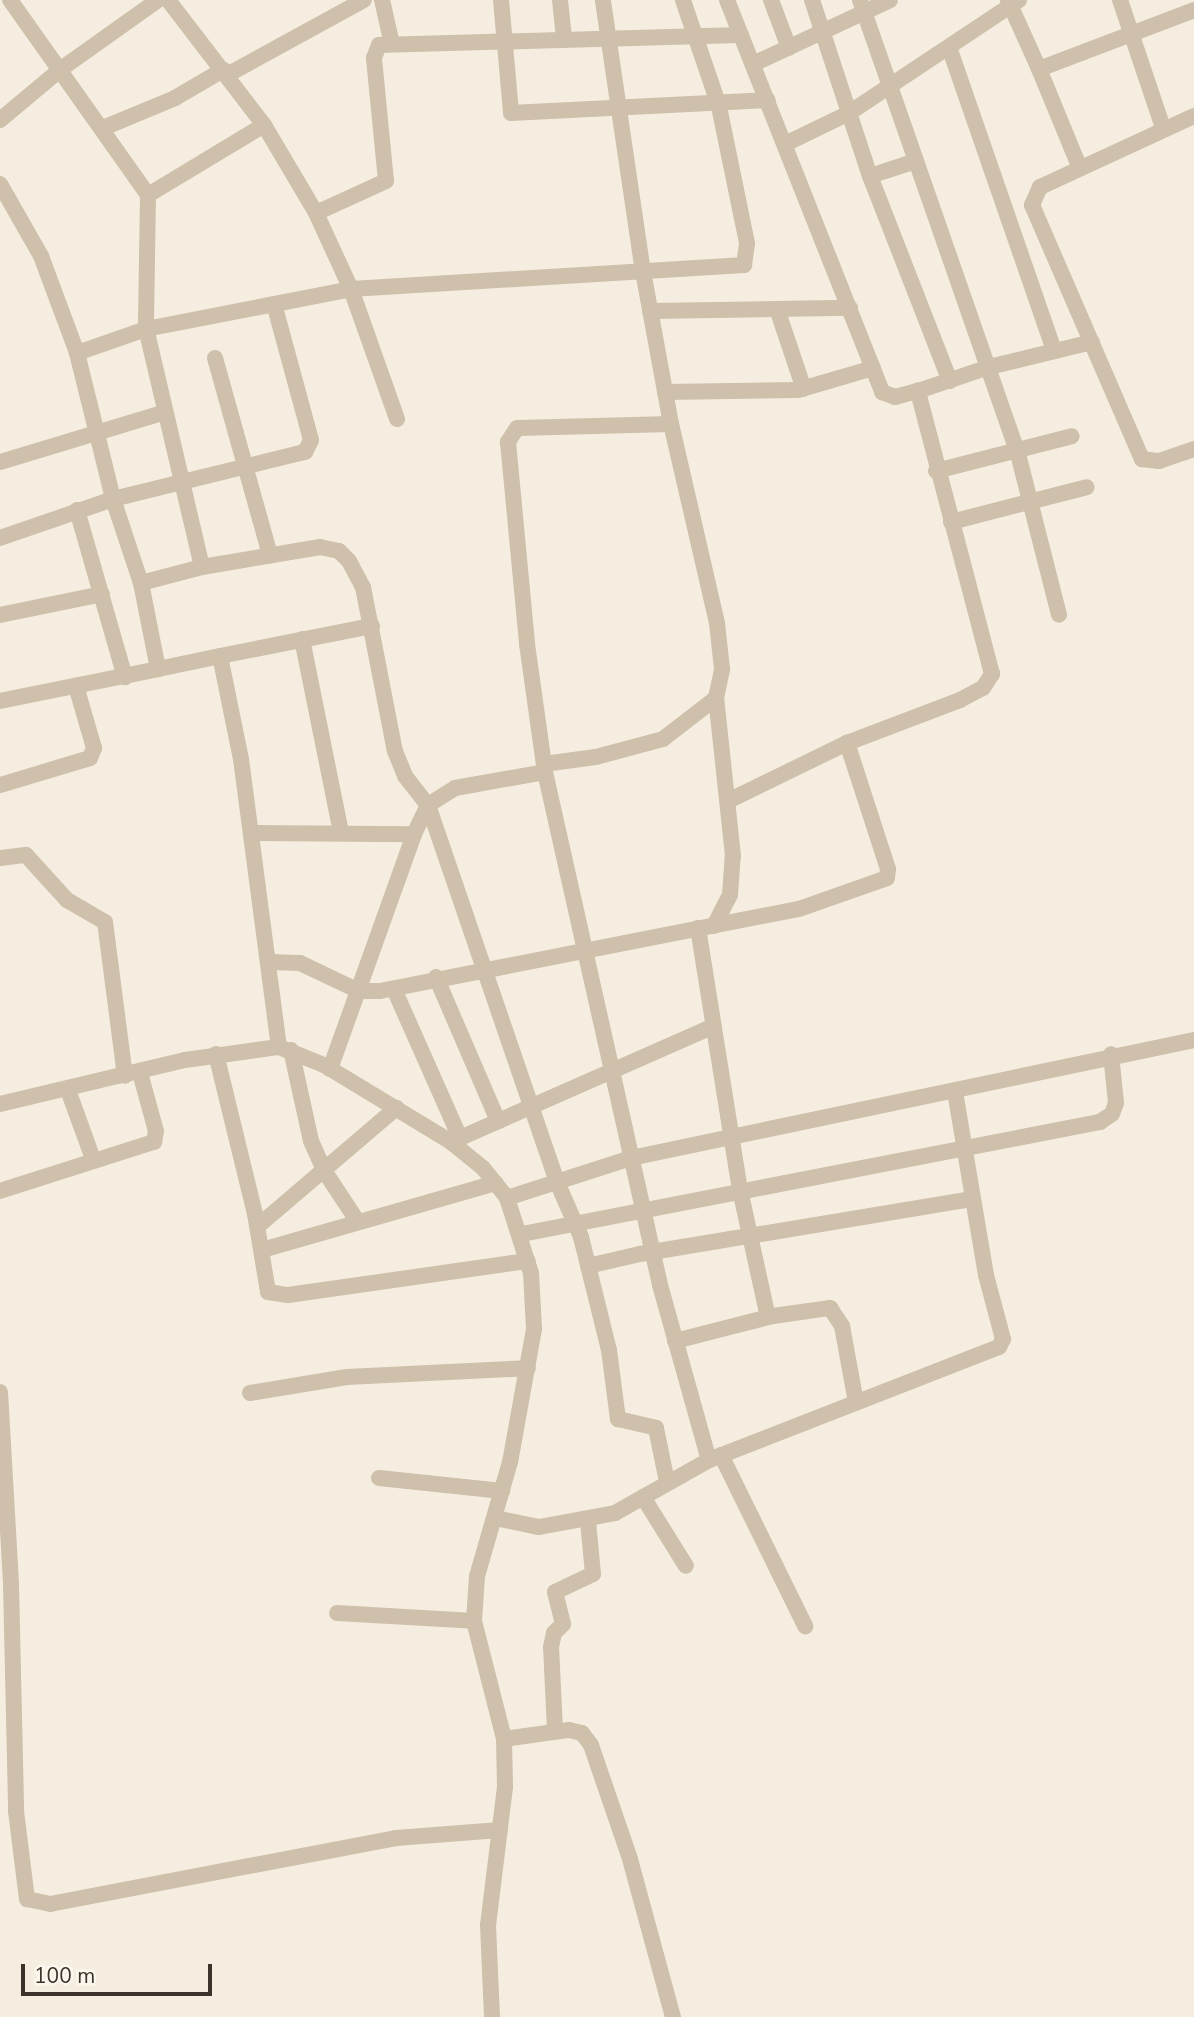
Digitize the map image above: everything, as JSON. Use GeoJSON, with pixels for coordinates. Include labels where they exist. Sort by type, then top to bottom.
{"type":"FeatureCollection","features":[{"type":"Feature","properties":{"kind":"street"},"geometry":{"type":"LineString","coordinates":[[0,6],[9,0],[61,69],[148,195],[146,330],[162,413],[202,567]]}},
{"type":"Feature","properties":{"kind":"street"},"geometry":{"type":"LineString","coordinates":[[0,120],[61,69],[158,0]]}},
{"type":"Feature","properties":{"kind":"street"},"geometry":{"type":"LineString","coordinates":[[168,0],[264,125],[316,213],[351,289],[397,419]]}},
{"type":"Feature","properties":{"kind":"street"},"geometry":{"type":"LineString","coordinates":[[103,128],[175,98],[364,0]]}},
{"type":"Feature","properties":{"kind":"street"},"geometry":{"type":"LineString","coordinates":[[382,0],[392,44]]}},
{"type":"Feature","properties":{"kind":"street"},"geometry":{"type":"LineString","coordinates":[[500,0],[511,113],[618,107],[719,106],[768,100]]}},
{"type":"Feature","properties":{"kind":"street"},"geometry":{"type":"LineString","coordinates":[[560,0],[564,39]]}},
{"type":"Feature","properties":{"kind":"street"},"geometry":{"type":"LineString","coordinates":[[603,0],[650,311],[671,424],[723,657],[716,698],[730,800],[732,882],[706,927],[714,1026],[731,1135],[740,1190],[768,1317]]}},
{"type":"Feature","properties":{"kind":"street"},"geometry":{"type":"LineString","coordinates":[[77,353],[146,330],[351,289],[739,268],[747,259],[719,106],[683,0]]}},
{"type":"Feature","properties":{"kind":"street"},"geometry":{"type":"LineString","coordinates":[[727,0],[873,368],[889,397],[918,391],[989,367],[1092,342]]}},
{"type":"Feature","properties":{"kind":"street"},"geometry":{"type":"LineString","coordinates":[[771,0],[789,48]]}},
{"type":"Feature","properties":{"kind":"street"},"geometry":{"type":"LineString","coordinates":[[812,0],[870,176],[950,381]]}},
{"type":"Feature","properties":{"kind":"street"},"geometry":{"type":"LineString","coordinates":[[753,64],[821,32],[862,6],[890,0]]}},
{"type":"Feature","properties":{"kind":"street"},"geometry":{"type":"LineString","coordinates":[[1120,0],[1163,128]]}},
{"type":"Feature","properties":{"kind":"street"},"geometry":{"type":"LineString","coordinates":[[785,144],[849,113],[949,47],[1012,1],[1079,166]]}},
{"type":"Feature","properties":{"kind":"street"},"geometry":{"type":"LineString","coordinates":[[862,6],[1017,450],[1059,615]]}},
{"type":"Feature","properties":{"kind":"street"},"geometry":{"type":"LineString","coordinates":[[1039,69],[1186,7]]}},
{"type":"Feature","properties":{"kind":"street"},"geometry":{"type":"LineString","coordinates":[[316,213],[386,181],[374,53],[379,45],[503,39],[741,35]]}},
{"type":"Feature","properties":{"kind":"street"},"geometry":{"type":"LineString","coordinates":[[949,47],[1054,351]]}},
{"type":"Feature","properties":{"kind":"street"},"geometry":{"type":"LineString","coordinates":[[1194,116],[1079,166],[1040,187],[1032,205],[1142,459],[1159,461],[1194,449]]}},
{"type":"Feature","properties":{"kind":"street"},"geometry":{"type":"LineString","coordinates":[[148,195],[264,125]]}},
{"type":"Feature","properties":{"kind":"street"},"geometry":{"type":"LineString","coordinates":[[870,176],[916,161]]}},
{"type":"Feature","properties":{"kind":"street"},"geometry":{"type":"LineString","coordinates":[[0,184],[41,256],[77,353],[113,499],[141,583],[158,669]]}},
{"type":"Feature","properties":{"kind":"street"},"geometry":{"type":"LineString","coordinates":[[0,538],[113,499],[180,481],[295,456],[309,447],[274,304]]}},
{"type":"Feature","properties":{"kind":"street"},"geometry":{"type":"LineString","coordinates":[[650,311],[850,308]]}},
{"type":"Feature","properties":{"kind":"street"},"geometry":{"type":"LineString","coordinates":[[777,309],[804,389]]}},
{"type":"Feature","properties":{"kind":"street"},"geometry":{"type":"LineString","coordinates":[[215,358],[270,555]]}},
{"type":"Feature","properties":{"kind":"street"},"geometry":{"type":"LineString","coordinates":[[665,392],[804,389],[873,368]]}},
{"type":"Feature","properties":{"kind":"street"},"geometry":{"type":"LineString","coordinates":[[730,800],[847,743],[960,700],[990,682],[990,660],[936,471],[918,391]]}},
{"type":"Feature","properties":{"kind":"street"},"geometry":{"type":"LineString","coordinates":[[0,462],[162,413]]}},
{"type":"Feature","properties":{"kind":"street"},"geometry":{"type":"LineString","coordinates":[[671,424],[517,428],[510,434],[525,631],[544,768],[587,948],[631,1158],[675,1341],[715,1458],[805,1626]]}},
{"type":"Feature","properties":{"kind":"street"},"geometry":{"type":"LineString","coordinates":[[936,471],[1072,436]]}},
{"type":"Feature","properties":{"kind":"street"},"geometry":{"type":"LineString","coordinates":[[951,522],[1087,487]]}},
{"type":"Feature","properties":{"kind":"street"},"geometry":{"type":"LineString","coordinates":[[77,510],[125,677]]}},
{"type":"Feature","properties":{"kind":"street"},"geometry":{"type":"LineString","coordinates":[[141,583],[202,567],[320,547],[340,551],[363,587],[395,751],[405,776],[428,805],[588,1266],[609,1350],[618,1419],[656,1428],[667,1482]]}},
{"type":"Feature","properties":{"kind":"street"},"geometry":{"type":"LineString","coordinates":[[0,615],[103,594]]}},
{"type":"Feature","properties":{"kind":"street"},"geometry":{"type":"LineString","coordinates":[[0,701],[372,625]]}},
{"type":"Feature","properties":{"kind":"street"},"geometry":{"type":"LineString","coordinates":[[302,639],[341,833]]}},
{"type":"Feature","properties":{"kind":"street"},"geometry":{"type":"LineString","coordinates":[[220,656],[252,833],[285,1049],[311,1141],[325,1172],[358,1222]]}},
{"type":"Feature","properties":{"kind":"street"},"geometry":{"type":"LineString","coordinates":[[0,785],[90,758],[94,748],[76,686]]}},
{"type":"Feature","properties":{"kind":"street"},"geometry":{"type":"LineString","coordinates":[[330,1069],[414,834],[428,805],[455,788],[647,746],[690,723],[716,698]]}},
{"type":"Feature","properties":{"kind":"street"},"geometry":{"type":"LineString","coordinates":[[270,962],[300,963],[359,991],[394,989],[484,967],[799,909],[887,878],[888,869],[847,743]]}},
{"type":"Feature","properties":{"kind":"street"},"geometry":{"type":"LineString","coordinates":[[252,833],[414,834]]}},
{"type":"Feature","properties":{"kind":"street"},"geometry":{"type":"LineString","coordinates":[[0,858],[26,855],[67,900],[105,922],[132,1074],[156,1131],[154,1142],[93,1158],[0,1191]]}},
{"type":"Feature","properties":{"kind":"street"},"geometry":{"type":"LineString","coordinates":[[436,977],[498,1121]]}},
{"type":"Feature","properties":{"kind":"street"},"geometry":{"type":"LineString","coordinates":[[394,989],[456,1140]]}},
{"type":"Feature","properties":{"kind":"street"},"geometry":{"type":"LineString","coordinates":[[456,1140],[613,1068],[714,1026]]}},
{"type":"Feature","properties":{"kind":"street"},"geometry":{"type":"LineString","coordinates":[[507,1198],[631,1158],[731,1135],[955,1091],[1111,1054],[1194,1040]]}},
{"type":"Feature","properties":{"kind":"street"},"geometry":{"type":"LineString","coordinates":[[0,1104],[216,1054],[285,1049],[330,1069],[456,1140],[507,1198],[522,1234],[534,1311],[528,1368],[502,1491],[477,1576],[474,1621],[504,1739],[500,1830],[488,1925],[492,2017]]}},
{"type":"Feature","properties":{"kind":"street"},"geometry":{"type":"LineString","coordinates":[[216,1054],[258,1226],[268,1292],[276,1296],[528,1261]]}},
{"type":"Feature","properties":{"kind":"street"},"geometry":{"type":"LineString","coordinates":[[522,1234],[643,1207],[1107,1119],[1116,1103],[1111,1054]]}},
{"type":"Feature","properties":{"kind":"street"},"geometry":{"type":"LineString","coordinates":[[68,1090],[93,1158]]}},
{"type":"Feature","properties":{"kind":"street"},"geometry":{"type":"LineString","coordinates":[[495,1518],[527,1527],[588,1521],[643,1497],[715,1458],[957,1365],[1003,1342],[972,1199],[955,1091]]}},
{"type":"Feature","properties":{"kind":"street"},"geometry":{"type":"LineString","coordinates":[[258,1226],[325,1172],[396,1108]]}},
{"type":"Feature","properties":{"kind":"street"},"geometry":{"type":"LineString","coordinates":[[262,1250],[496,1183]]}},
{"type":"Feature","properties":{"kind":"street"},"geometry":{"type":"LineString","coordinates":[[588,1266],[653,1252],[972,1199]]}},
{"type":"Feature","properties":{"kind":"street"},"geometry":{"type":"LineString","coordinates":[[675,1341],[768,1317],[822,1307],[836,1312],[856,1402]]}},
{"type":"Feature","properties":{"kind":"street"},"geometry":{"type":"LineString","coordinates":[[250,1393],[347,1377],[528,1368]]}},
{"type":"Feature","properties":{"kind":"street"},"geometry":{"type":"LineString","coordinates":[[0,1399],[16,1811],[27,1899],[50,1905],[396,1838],[500,1830]]}},
{"type":"Feature","properties":{"kind":"street"},"geometry":{"type":"LineString","coordinates":[[379,1478],[502,1491]]}},
{"type":"Feature","properties":{"kind":"street"},"geometry":{"type":"LineString","coordinates":[[643,1497],[687,1566]]}},
{"type":"Feature","properties":{"kind":"street"},"geometry":{"type":"LineString","coordinates":[[555,1731],[551,1647],[554,1633],[564,1624],[555,1592],[593,1574],[588,1521]]}},
{"type":"Feature","properties":{"kind":"street"},"geometry":{"type":"LineString","coordinates":[[337,1614],[474,1621]]}},
{"type":"Feature","properties":{"kind":"street"},"geometry":{"type":"LineString","coordinates":[[504,1739],[555,1731],[580,1732],[591,1745],[630,1859],[673,2017]]}}]}
